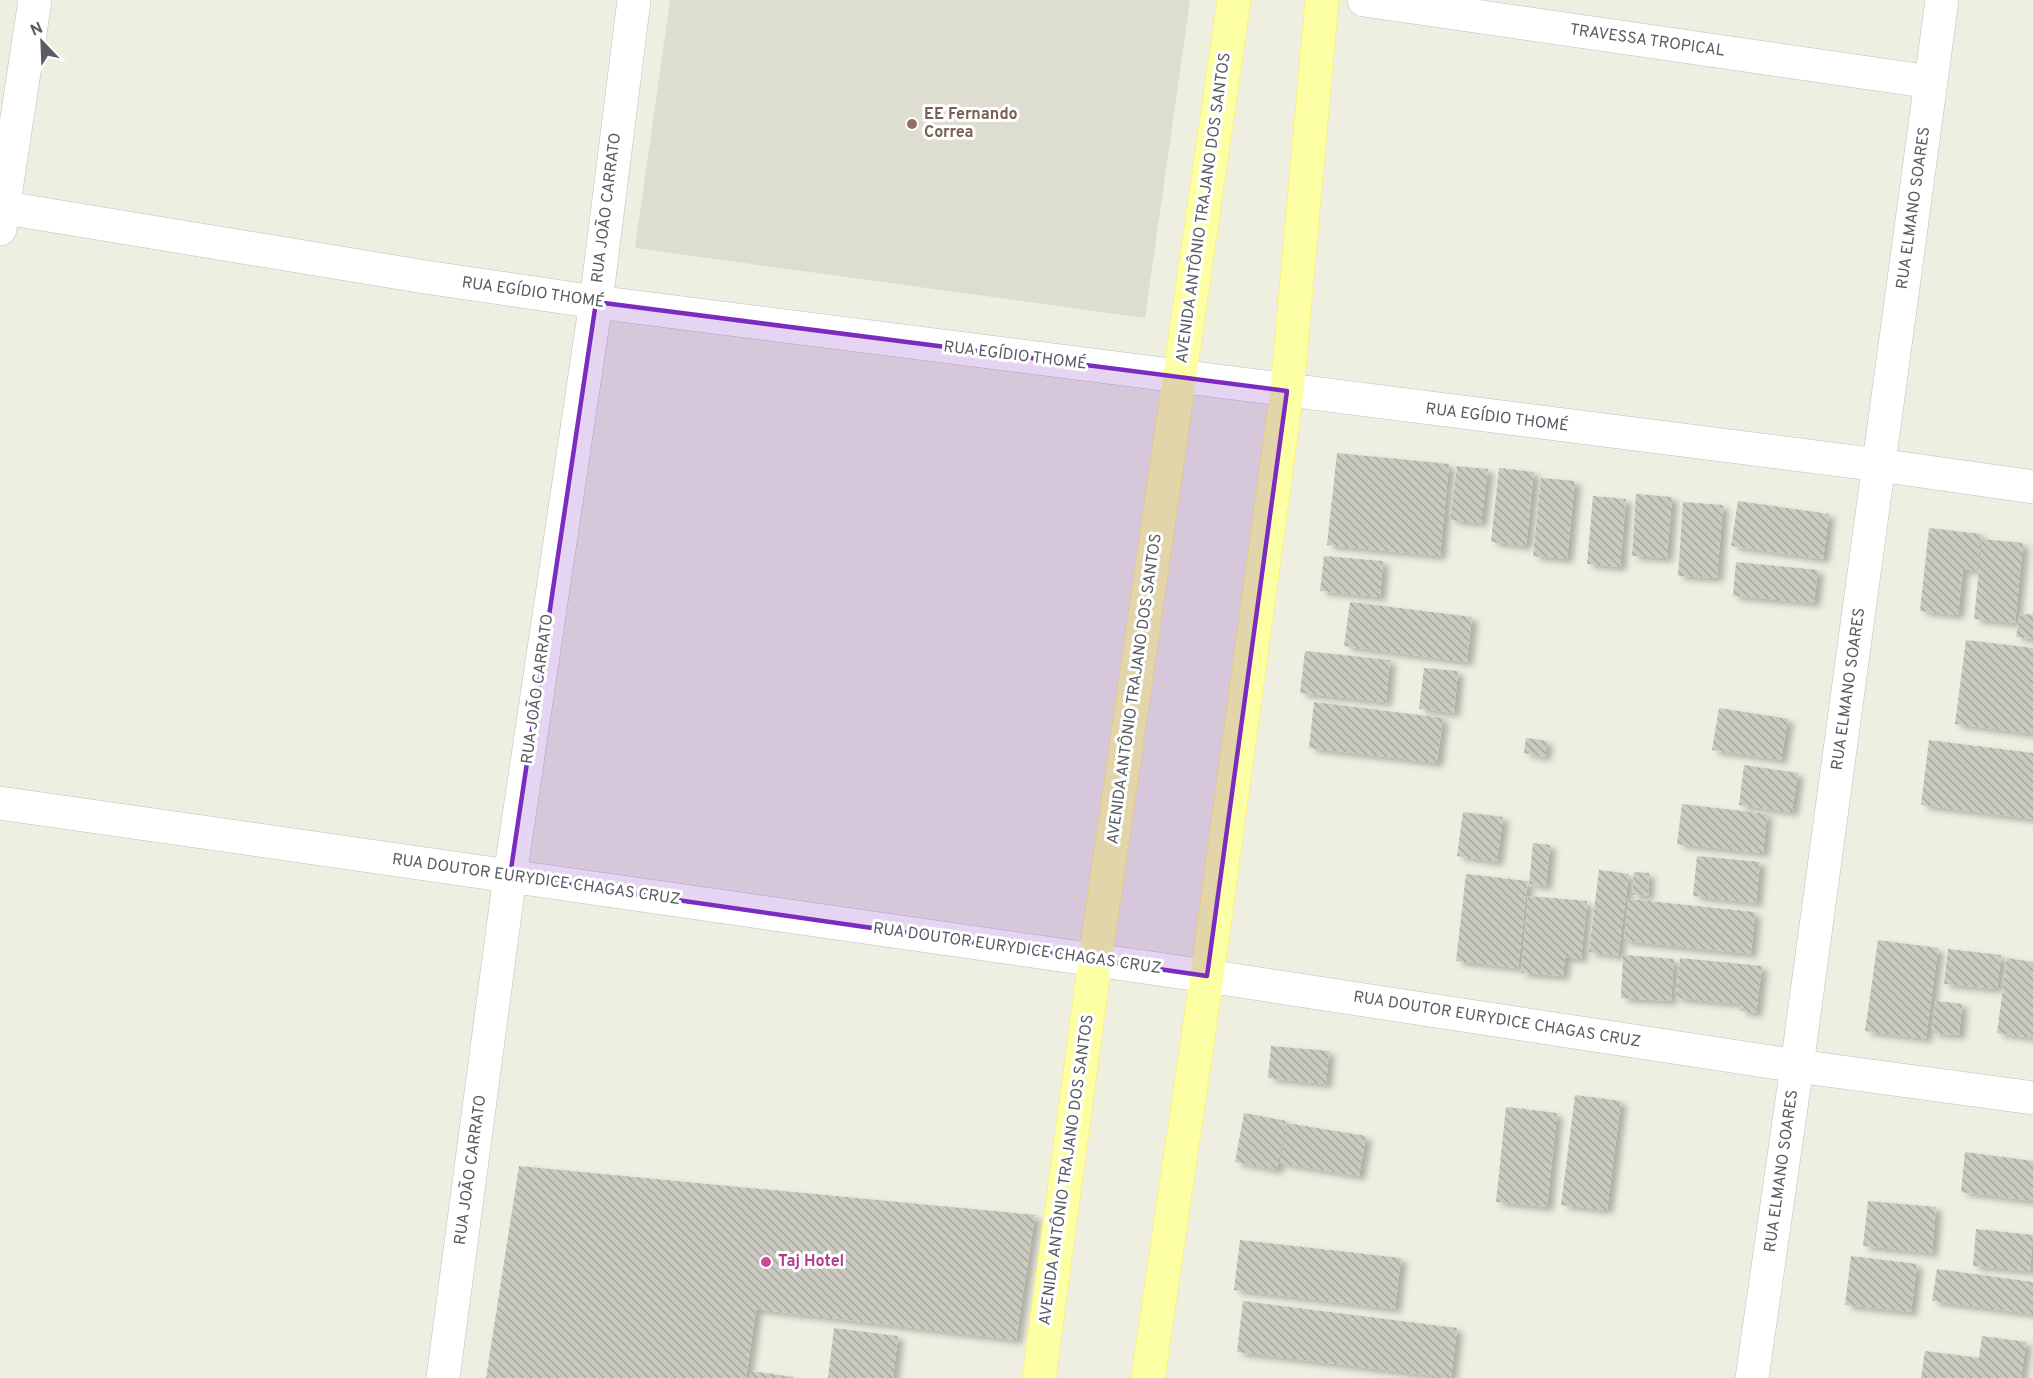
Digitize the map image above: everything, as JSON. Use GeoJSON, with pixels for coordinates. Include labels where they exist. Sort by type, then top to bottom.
{"type":"FeatureCollection","features":[{"type":"Feature","properties":{"kind":"main road","name":"AVENIDA ANTÔNIO TRAJANO DOS SANTOS"},"geometry":{"type":"LineString","coordinates":[[1039,1378],[1095,961],[1234,0]]}},
{"type":"Feature","properties":{"kind":"main road"},"geometry":{"type":"LineString","coordinates":[[1148,1378],[1207,976],[1287,391],[1322,0]]}},
{"type":"Feature","properties":{"kind":"street"},"geometry":{"type":"LineString","coordinates":[[1,215],[34,0]]}},
{"type":"Feature","properties":{"kind":"street","name":"RUA JOÃO CARRATO"},"geometry":{"type":"LineString","coordinates":[[443,1378],[510,876],[596,302],[634,0]]}},
{"type":"Feature","properties":{"kind":"street","name":"TRAVESSA TROPICAL"},"geometry":{"type":"LineString","coordinates":[[1364,0],[1931,82]]}},
{"type":"Feature","properties":{"kind":"street","name":"RUA ELMANO SOARES"},"geometry":{"type":"LineString","coordinates":[[1752,1378],[1797,1066],[1942,0]]}},
{"type":"Feature","properties":{"kind":"street","name":"RUA EGÍDIO THOMÉ"},"geometry":{"type":"LineString","coordinates":[[1,215],[596,302],[1879,465],[2033,487]]}},
{"type":"Feature","properties":{"kind":"street","name":"RUA DOUTOR EURYDICE CHAGAS CRUZ"},"geometry":{"type":"LineString","coordinates":[[0,803],[1207,976],[1797,1066],[2033,1098]]}},
{"type":"Feature","properties":{"kind":"highlighted area"},"geometry":{"type":"Polygon","coordinates":[[[596,302],[1287,391],[1207,976],[510,876],[596,302]]]}},
{"type":"Feature","properties":{"kind":"shaded area","name":"EE Fernando Correa"},"geometry":{"type":"Polygon","coordinates":[[[670,0],[1190,0],[1145,318],[635,248],[670,0]]]}},
{"type":"Feature","properties":{"kind":"building"},"geometry":{"type":"Polygon","coordinates":[[[1337,453],[1449,464],[1440,556],[1327,545],[1337,453]]]}},
{"type":"Feature","properties":{"kind":"building"},"geometry":{"type":"Polygon","coordinates":[[[1457,466],[1488,469],[1481,523],[1450,520],[1457,466]]]}},
{"type":"Feature","properties":{"kind":"building"},"geometry":{"type":"Polygon","coordinates":[[[1499,468],[1534,472],[1526,546],[1491,542],[1499,468]]]}},
{"type":"Feature","properties":{"kind":"building"},"geometry":{"type":"Polygon","coordinates":[[[1541,478],[1575,481],[1567,559],[1533,556],[1541,478]]]}},
{"type":"Feature","properties":{"kind":"building"},"geometry":{"type":"Polygon","coordinates":[[[1636,494],[1672,497],[1667,558],[1632,556],[1636,494]]]}},
{"type":"Feature","properties":{"kind":"building"},"geometry":{"type":"Polygon","coordinates":[[[1593,496],[1626,499],[1620,567],[1587,564],[1593,496]]]}},
{"type":"Feature","properties":{"kind":"building"},"geometry":{"type":"Polygon","coordinates":[[[1738,501],[1829,514],[1823,559],[1731,546],[1738,501]]]}},
{"type":"Feature","properties":{"kind":"building"},"geometry":{"type":"Polygon","coordinates":[[[1683,502],[1723,505],[1717,578],[1678,576],[1683,502]]]}},
{"type":"Feature","properties":{"kind":"building"},"geometry":{"type":"Polygon","coordinates":[[[1929,528],[1981,534],[1977,571],[1963,569],[1958,615],[1920,611],[1929,528]]]}},
{"type":"Feature","properties":{"kind":"building"},"geometry":{"type":"Polygon","coordinates":[[[1982,539],[2023,543],[2015,623],[1974,619],[1982,539]]]}},
{"type":"Feature","properties":{"kind":"building"},"geometry":{"type":"Polygon","coordinates":[[[1324,556],[1383,561],[1380,597],[1320,591],[1324,556]]]}},
{"type":"Feature","properties":{"kind":"building"},"geometry":{"type":"Polygon","coordinates":[[[1736,562],[1818,570],[1814,603],[1733,596],[1736,562]]]}},
{"type":"Feature","properties":{"kind":"building"},"geometry":{"type":"Polygon","coordinates":[[[1350,602],[1472,617],[1467,662],[1344,646],[1350,602]]]}},
{"type":"Feature","properties":{"kind":"building"},"geometry":{"type":"Polygon","coordinates":[[[2020,613],[2033,615],[2033,639],[2016,637],[2020,613]]]}},
{"type":"Feature","properties":{"kind":"building"},"geometry":{"type":"Polygon","coordinates":[[[1966,640],[2033,648],[2033,734],[1955,724],[1966,640]]]}},
{"type":"Feature","properties":{"kind":"building"},"geometry":{"type":"Polygon","coordinates":[[[1305,651],[1390,660],[1386,702],[1300,693],[1305,651]]]}},
{"type":"Feature","properties":{"kind":"building"},"geometry":{"type":"Polygon","coordinates":[[[1424,668],[1458,671],[1454,713],[1419,709],[1424,668]]]}},
{"type":"Feature","properties":{"kind":"building"},"geometry":{"type":"Polygon","coordinates":[[[1314,702],[1443,718],[1437,763],[1309,748],[1314,702]]]}},
{"type":"Feature","properties":{"kind":"building"},"geometry":{"type":"Polygon","coordinates":[[[1719,708],[1788,719],[1781,760],[1712,750],[1719,708]]]}},
{"type":"Feature","properties":{"kind":"building"},"geometry":{"type":"Polygon","coordinates":[[[1526,738],[1547,741],[1545,757],[1524,753],[1526,738]]]}},
{"type":"Feature","properties":{"kind":"building"},"geometry":{"type":"Polygon","coordinates":[[[1929,740],[2033,753],[2033,819],[1921,805],[1929,740]]]}},
{"type":"Feature","properties":{"kind":"building"},"geometry":{"type":"Polygon","coordinates":[[[1744,765],[1798,773],[1792,812],[1739,805],[1744,765]]]}},
{"type":"Feature","properties":{"kind":"building"},"geometry":{"type":"Polygon","coordinates":[[[1682,804],[1767,814],[1763,853],[1677,844],[1682,804]]]}},
{"type":"Feature","properties":{"kind":"building"},"geometry":{"type":"Polygon","coordinates":[[[1463,812],[1503,817],[1497,862],[1457,856],[1463,812]]]}},
{"type":"Feature","properties":{"kind":"building"},"geometry":{"type":"Polygon","coordinates":[[[1533,843],[1550,845],[1546,886],[1529,884],[1533,843]]]}},
{"type":"Feature","properties":{"kind":"building"},"geometry":{"type":"Polygon","coordinates":[[[1697,856],[1760,862],[1756,903],[1693,896],[1697,856]]]}},
{"type":"Feature","properties":{"kind":"building"},"geometry":{"type":"Polygon","coordinates":[[[1599,870],[1629,874],[1618,956],[1589,952],[1599,870]]]}},
{"type":"Feature","properties":{"kind":"building"},"geometry":{"type":"Polygon","coordinates":[[[1634,872],[1649,873],[1648,896],[1632,895],[1634,872]]]}},
{"type":"Feature","properties":{"kind":"building"},"geometry":{"type":"Polygon","coordinates":[[[1466,874],[1528,881],[1518,968],[1456,961],[1466,874]]]}},
{"type":"Feature","properties":{"kind":"building"},"geometry":{"type":"Polygon","coordinates":[[[1528,896],[1587,901],[1581,959],[1565,957],[1563,976],[1521,973],[1528,896]]]}},
{"type":"Feature","properties":{"kind":"building"},"geometry":{"type":"Polygon","coordinates":[[[1628,899],[1755,912],[1751,954],[1624,941],[1628,899]]]}},
{"type":"Feature","properties":{"kind":"building"},"geometry":{"type":"Polygon","coordinates":[[[1878,940],[1938,948],[1926,1039],[1865,1031],[1878,940]]]}},
{"type":"Feature","properties":{"kind":"building"},"geometry":{"type":"Polygon","coordinates":[[[1948,949],[2001,955],[1997,989],[1944,984],[1948,949]]]}},
{"type":"Feature","properties":{"kind":"building"},"geometry":{"type":"Polygon","coordinates":[[[1623,955],[1674,959],[1671,1001],[1621,998],[1623,955]]]}},
{"type":"Feature","properties":{"kind":"building"},"geometry":{"type":"Polygon","coordinates":[[[1680,958],[1762,966],[1756,1013],[1740,1011],[1741,1004],[1676,998],[1680,958]]]}},
{"type":"Feature","properties":{"kind":"building"},"geometry":{"type":"Polygon","coordinates":[[[2007,958],[2033,962],[2033,1038],[1997,1033],[2007,958]]]}},
{"type":"Feature","properties":{"kind":"building"},"geometry":{"type":"Polygon","coordinates":[[[1936,1001],[1962,1004],[1959,1035],[1932,1033],[1936,1001]]]}},
{"type":"Feature","properties":{"kind":"building"},"geometry":{"type":"Polygon","coordinates":[[[1271,1046],[1329,1051],[1326,1084],[1268,1078],[1271,1046]]]}},
{"type":"Feature","properties":{"kind":"building"},"geometry":{"type":"Polygon","coordinates":[[[1575,1095],[1621,1101],[1607,1210],[1561,1205],[1575,1095]]]}},
{"type":"Feature","properties":{"kind":"building"},"geometry":{"type":"Polygon","coordinates":[[[1506,1107],[1557,1113],[1547,1207],[1496,1202],[1506,1107]]]}},
{"type":"Feature","properties":{"kind":"building"},"geometry":{"type":"Polygon","coordinates":[[[1244,1113],[1286,1121],[1277,1170],[1235,1162],[1244,1113]]]}},
{"type":"Feature","properties":{"kind":"building"},"geometry":{"type":"Polygon","coordinates":[[[1287,1123],[1366,1136],[1359,1176],[1280,1163],[1287,1123]]]}},
{"type":"Feature","properties":{"kind":"building"},"geometry":{"type":"Polygon","coordinates":[[[1965,1152],[2033,1161],[2033,1201],[1961,1192],[1965,1152]]]}},
{"type":"Feature","properties":{"kind":"building","name":"Taj Hotel"},"geometry":{"type":"Polygon","coordinates":[[[519,1166],[1035,1215],[1016,1340],[756,1309],[746,1378],[486,1378],[519,1166]]]}},
{"type":"Feature","properties":{"kind":"building"},"geometry":{"type":"Polygon","coordinates":[[[1868,1201],[1936,1207],[1932,1253],[1863,1246],[1868,1201]]]}},
{"type":"Feature","properties":{"kind":"building"},"geometry":{"type":"Polygon","coordinates":[[[1976,1229],[2033,1235],[2030,1271],[1973,1266],[1976,1229]]]}},
{"type":"Feature","properties":{"kind":"building"},"geometry":{"type":"Polygon","coordinates":[[[1240,1240],[1401,1258],[1395,1309],[1234,1290],[1240,1240]]]}},
{"type":"Feature","properties":{"kind":"building"},"geometry":{"type":"Polygon","coordinates":[[[1851,1256],[1917,1264],[1911,1312],[1845,1305],[1851,1256]]]}},
{"type":"Feature","properties":{"kind":"building"},"geometry":{"type":"Polygon","coordinates":[[[1937,1269],[2033,1282],[2033,1314],[1932,1301],[1937,1269]]]}},
{"type":"Feature","properties":{"kind":"building"},"geometry":{"type":"Polygon","coordinates":[[[1243,1301],[1457,1328],[1451,1378],[1237,1352],[1243,1301]]]}},
{"type":"Feature","properties":{"kind":"building"},"geometry":{"type":"Polygon","coordinates":[[[834,1328],[898,1336],[893,1378],[828,1378],[834,1328]]]}},
{"type":"Feature","properties":{"kind":"building"},"geometry":{"type":"Polygon","coordinates":[[[1982,1336],[2026,1342],[2021,1378],[1921,1378],[1925,1351],[1979,1358],[1982,1336]]]}},
{"type":"Feature","properties":{"kind":"building"},"geometry":{"type":"Polygon","coordinates":[[[751,1371],[793,1377],[793,1378],[750,1378],[751,1371]]]}},
{"type":"Feature","properties":{"kind":"place","name":"EE Fernando Correa"},"geometry":{"type":"Point","coordinates":[912,124]}},
{"type":"Feature","properties":{"kind":"place","name":"Taj Hotel"},"geometry":{"type":"Point","coordinates":[766,1262]}}]}
